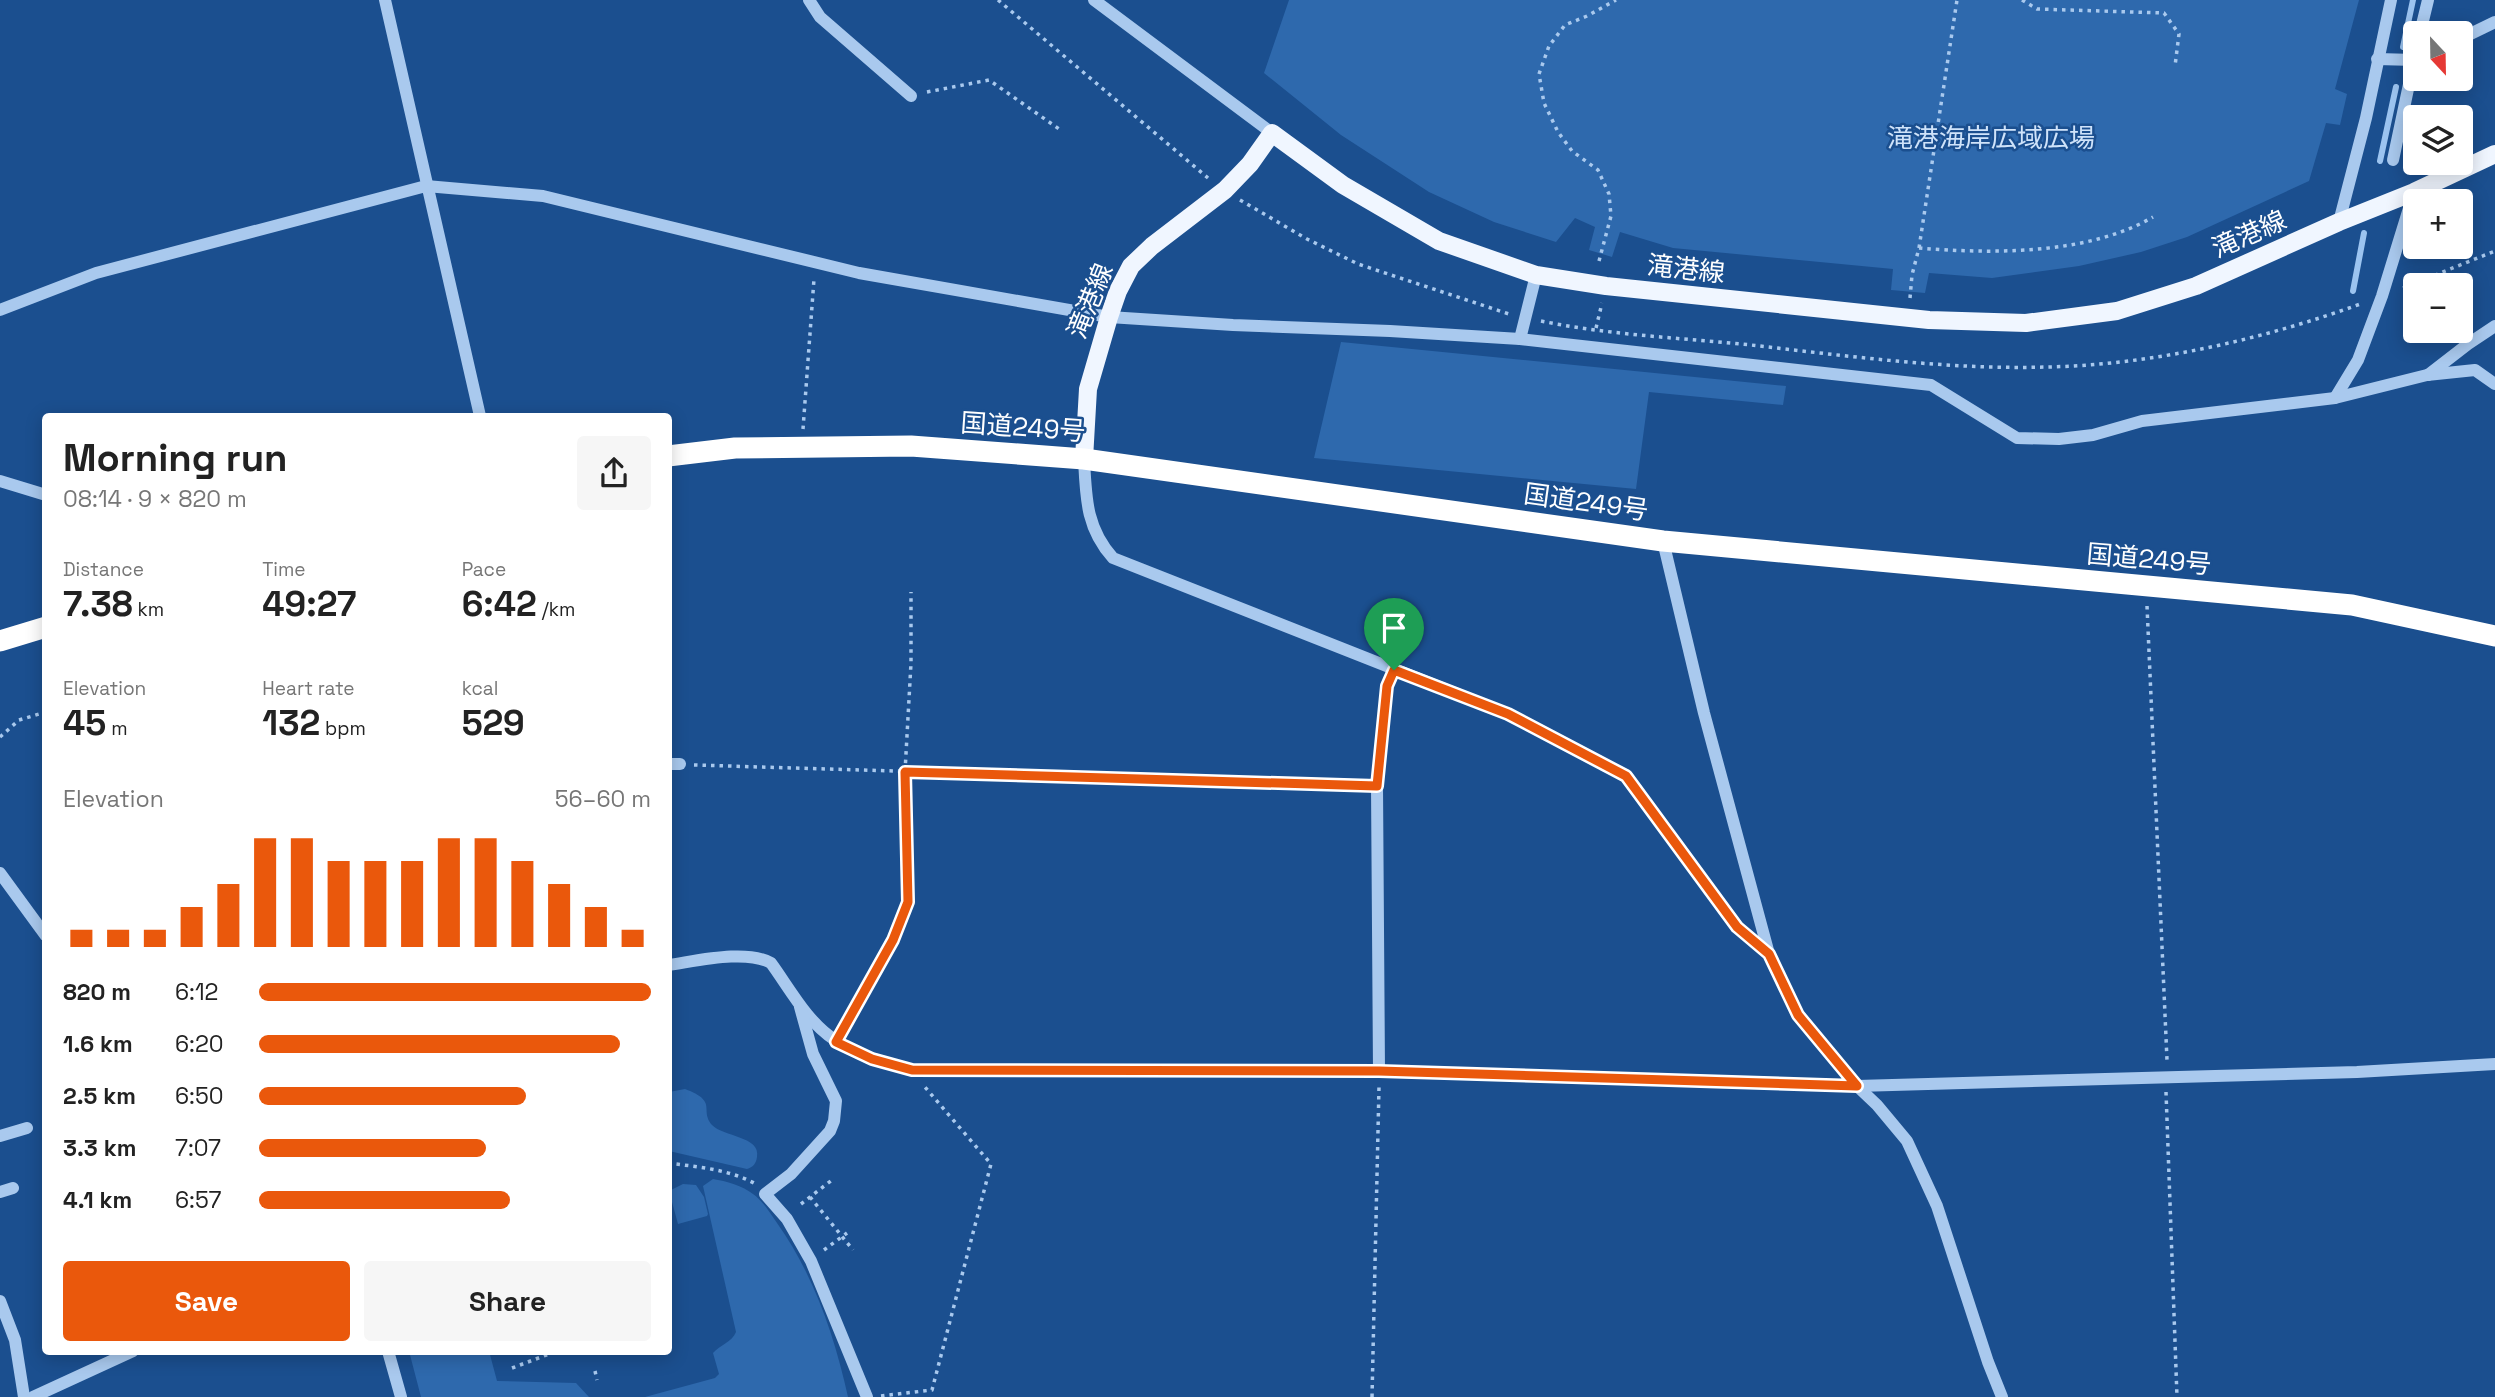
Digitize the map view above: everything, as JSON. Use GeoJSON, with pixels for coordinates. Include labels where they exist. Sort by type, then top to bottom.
{"type":"FeatureCollection","features":[{"type":"Feature","properties":{"kind":"highway","name":"国道249号"},"geometry":{"type":"LineString","coordinates":[[672,456],[735,449],[911,446],[1084,459],[1663,541],[2352,605],[2495,636]]}},
{"type":"Feature","properties":{"kind":"highway"},"geometry":{"type":"LineString","coordinates":[[0,641],[42,628]]}},
{"type":"Feature","properties":{"kind":"main road","name":"滝港線"},"geometry":{"type":"LineString","coordinates":[[1084,459],[1088,388],[1118,291],[1131,266],[1152,246],[1225,190],[1250,164],[1272,133],[1343,185],[1439,241],[1536,275],[1619,288],[1929,320],[2026,323],[2117,311],[2196,286],[2403,196]]}},
{"type":"Feature","properties":{"kind":"main road","name":"滝港線"},"geometry":{"type":"LineString","coordinates":[[2420,189],[2495,154]]}},
{"type":"Feature","properties":{"kind":"street"},"geometry":{"type":"LineString","coordinates":[[385,0],[479,413]]}},
{"type":"Feature","properties":{"kind":"street"},"geometry":{"type":"LineString","coordinates":[[808,0],[820,17],[911,96]]}},
{"type":"Feature","properties":{"kind":"street"},"geometry":{"type":"LineString","coordinates":[[1094,0],[1272,133]]}},
{"type":"Feature","properties":{"kind":"street"},"geometry":{"type":"LineString","coordinates":[[2339,222],[2366,118],[2391,0]]}},
{"type":"Feature","properties":{"kind":"street"},"geometry":{"type":"LineString","coordinates":[[2423,21],[2428,0]]}},
{"type":"Feature","properties":{"kind":"street"},"geometry":{"type":"LineString","coordinates":[[2473,33],[2495,22]]}},
{"type":"Feature","properties":{"kind":"street"},"geometry":{"type":"LineString","coordinates":[[2377,59],[2403,59]]}},
{"type":"Feature","properties":{"kind":"street"},"geometry":{"type":"LineString","coordinates":[[2393,160],[2408,91]]}},
{"type":"Feature","properties":{"kind":"street"},"geometry":{"type":"LineString","coordinates":[[0,310],[96,273],[426,186],[543,196],[816,263],[1109,317],[1520,339],[1930,385],[2017,438],[2059,439],[2092,435],[2142,421],[2335,398],[2427,375],[2475,370],[2495,384]]}},
{"type":"Feature","properties":{"kind":"street"},"geometry":{"type":"LineString","coordinates":[[2335,398],[2358,360],[2382,296],[2403,228]]}},
{"type":"Feature","properties":{"kind":"street"},"geometry":{"type":"LineString","coordinates":[[1520,339],[1536,275]]}},
{"type":"Feature","properties":{"kind":"street"},"geometry":{"type":"LineString","coordinates":[[2427,375],[2495,327]]}},
{"type":"Feature","properties":{"kind":"street"},"geometry":{"type":"LineString","coordinates":[[1084,459],[1087,510],[1103,546],[1113,558],[1508,714],[1626,776],[1737,927],[1769,954]]}},
{"type":"Feature","properties":{"kind":"street"},"geometry":{"type":"LineString","coordinates":[[0,481],[42,494]]}},
{"type":"Feature","properties":{"kind":"street"},"geometry":{"type":"LineString","coordinates":[[1663,541],[1704,713],[1769,954],[1798,1015],[1907,1141],[1937,1206],[2002,1397]]}},
{"type":"Feature","properties":{"kind":"street"},"geometry":{"type":"LineString","coordinates":[[1379,1071],[1377,786],[1387,686],[1394,670]]}},
{"type":"Feature","properties":{"kind":"street"},"geometry":{"type":"LineString","coordinates":[[0,873],[42,931]]}},
{"type":"Feature","properties":{"kind":"street"},"geometry":{"type":"LineString","coordinates":[[672,964],[710,958],[762,958],[771,963],[815,1023],[836,1042],[872,1059],[912,1070],[1379,1071],[1857,1086],[2357,1072],[2495,1064]]}},
{"type":"Feature","properties":{"kind":"street"},"geometry":{"type":"LineString","coordinates":[[798,1001],[813,1054],[836,1101],[834,1121],[830,1131],[799,1165],[765,1194],[787,1219],[811,1261],[874,1396]]}},
{"type":"Feature","properties":{"kind":"street"},"geometry":{"type":"LineString","coordinates":[[0,1136],[27,1128]]}},
{"type":"Feature","properties":{"kind":"street"},"geometry":{"type":"LineString","coordinates":[[0,1192],[13,1188]]}},
{"type":"Feature","properties":{"kind":"street"},"geometry":{"type":"LineString","coordinates":[[0,1301],[15,1340],[24,1397]]}},
{"type":"Feature","properties":{"kind":"street"},"geometry":{"type":"LineString","coordinates":[[33,1397],[124,1355]]}},
{"type":"Feature","properties":{"kind":"street"},"geometry":{"type":"LineString","coordinates":[[389,1355],[401,1397]]}},
{"type":"Feature","properties":{"kind":"path"},"geometry":{"type":"LineString","coordinates":[[998,0],[1206,177]]}},
{"type":"Feature","properties":{"kind":"path"},"geometry":{"type":"LineString","coordinates":[[1600,261],[1611,216],[1609,194],[1598,170],[1572,151],[1558,132],[1544,103],[1539,75],[1549,46],[1565,25],[1616,0]]}},
{"type":"Feature","properties":{"kind":"path"},"geometry":{"type":"LineString","coordinates":[[1910,298],[1957,0]]}},
{"type":"Feature","properties":{"kind":"path"},"geometry":{"type":"LineString","coordinates":[[2022,0],[2037,9],[2164,13],[2179,34],[2175,66]]}},
{"type":"Feature","properties":{"kind":"path"},"geometry":{"type":"LineString","coordinates":[[911,96],[989,80],[1062,131]]}},
{"type":"Feature","properties":{"kind":"path"},"geometry":{"type":"LineString","coordinates":[[1243,202],[1307,239],[1358,264],[1501,312]]}},
{"type":"Feature","properties":{"kind":"path"},"geometry":{"type":"LineString","coordinates":[[1919,248],[1952,251],[2042,249],[2131,230],[2153,217]]}},
{"type":"Feature","properties":{"kind":"path"},"geometry":{"type":"LineString","coordinates":[[802,448],[816,263]]}},
{"type":"Feature","properties":{"kind":"path"},"geometry":{"type":"LineString","coordinates":[[1596,329],[1602,303]]}},
{"type":"Feature","properties":{"kind":"path"},"geometry":{"type":"LineString","coordinates":[[2146,587],[2168,1052],[2166,1077],[2178,1397]]}},
{"type":"Feature","properties":{"kind":"path"},"geometry":{"type":"LineString","coordinates":[[836,1042],[893,940],[908,902],[905,772],[911,663],[911,592]]}},
{"type":"Feature","properties":{"kind":"path"},"geometry":{"type":"LineString","coordinates":[[0,737],[19,720],[42,713]]}},
{"type":"Feature","properties":{"kind":"path"},"geometry":{"type":"LineString","coordinates":[[674,764],[1377,786]]}},
{"type":"Feature","properties":{"kind":"path"},"geometry":{"type":"LineString","coordinates":[[912,1070],[991,1164],[932,1397]]}},
{"type":"Feature","properties":{"kind":"path"},"geometry":{"type":"LineString","coordinates":[[1372,1397],[1379,1071]]}},
{"type":"Feature","properties":{"kind":"path"},"geometry":{"type":"LineString","coordinates":[[672,1164],[721,1170],[754,1183],[765,1194]]}},
{"type":"Feature","properties":{"kind":"path"},"geometry":{"type":"LineString","coordinates":[[801,1205],[832,1180]]}},
{"type":"Feature","properties":{"kind":"path"},"geometry":{"type":"LineString","coordinates":[[810,1197],[853,1250]]}},
{"type":"Feature","properties":{"kind":"path"},"geometry":{"type":"LineString","coordinates":[[824,1250],[847,1233]]}},
{"type":"Feature","properties":{"kind":"path"},"geometry":{"type":"LineString","coordinates":[[512,1368],[546,1355]]}},
{"type":"Feature","properties":{"kind":"path"},"geometry":{"type":"LineString","coordinates":[[595,1371],[597,1380]]}},
{"type":"Feature","properties":{"kind":"path"},"geometry":{"type":"LineString","coordinates":[[874,1396],[932,1390]]}},
{"type":"Feature","properties":{"kind":"green space","name":"滝港海岸広域広場"},"geometry":{"type":"Polygon","coordinates":[[[1289,0],[2359,0],[2335,89],[2347,94],[2340,125],[2326,123],[2309,181],[2187,237],[2141,252],[2079,266],[1992,278],[1929,273],[1925,293],[1891,290],[1893,269],[1673,248],[1620,232],[1612,257],[1589,250],[1595,227],[1575,218],[1556,242],[1494,222],[1429,192],[1341,135],[1264,73],[1289,0]]]}},
{"type":"Feature","properties":{"kind":"green space"},"geometry":{"type":"Polygon","coordinates":[[[1341,342],[1786,386],[1783,405],[1649,392],[1636,489],[1314,458],[1341,342]]]}},
{"type":"Feature","properties":{"kind":"green space"},"geometry":{"type":"Polygon","coordinates":[[[685,1089],[702,1098],[712,1125],[747,1141],[757,1150],[753,1166],[747,1169],[672,1152],[672,1091],[685,1089]]]}},
{"type":"Feature","properties":{"kind":"green space"},"geometry":{"type":"Polygon","coordinates":[[[713,1179],[739,1186],[757,1197],[790,1242],[821,1306],[848,1397],[645,1397],[715,1378],[719,1374],[713,1353],[736,1332],[703,1186],[713,1179]]]}},
{"type":"Feature","properties":{"kind":"green space"},"geometry":{"type":"Polygon","coordinates":[[[683,1184],[696,1185],[704,1197],[707,1216],[678,1224],[672,1202],[672,1190],[683,1184]]]}},
{"type":"Feature","properties":{"kind":"green space"},"geometry":{"type":"Polygon","coordinates":[[[410,1355],[490,1355],[497,1381],[576,1383],[589,1397],[421,1397],[410,1355]]]}},
{"type":"Feature","properties":{"kind":"waterway"},"geometry":{"type":"LineString","coordinates":[[2409,21],[2413,0]]}},
{"type":"Feature","properties":{"kind":"waterway"},"geometry":{"type":"LineString","coordinates":[[2380,161],[2396,87]]}},
{"type":"Feature","properties":{"kind":"waterway"},"geometry":{"type":"LineString","coordinates":[[2353,291],[2364,233]]}},
{"type":"Feature","properties":{"kind":"route"},"geometry":{"type":"LineString","coordinates":[[1394,670],[1508,714],[1626,776],[1737,927],[1769,954],[1798,1015],[1857,1086],[1379,1071],[912,1070],[872,1059],[836,1042],[893,940],[908,902],[905,772],[1377,786],[1387,686],[1394,670]]}}]}
